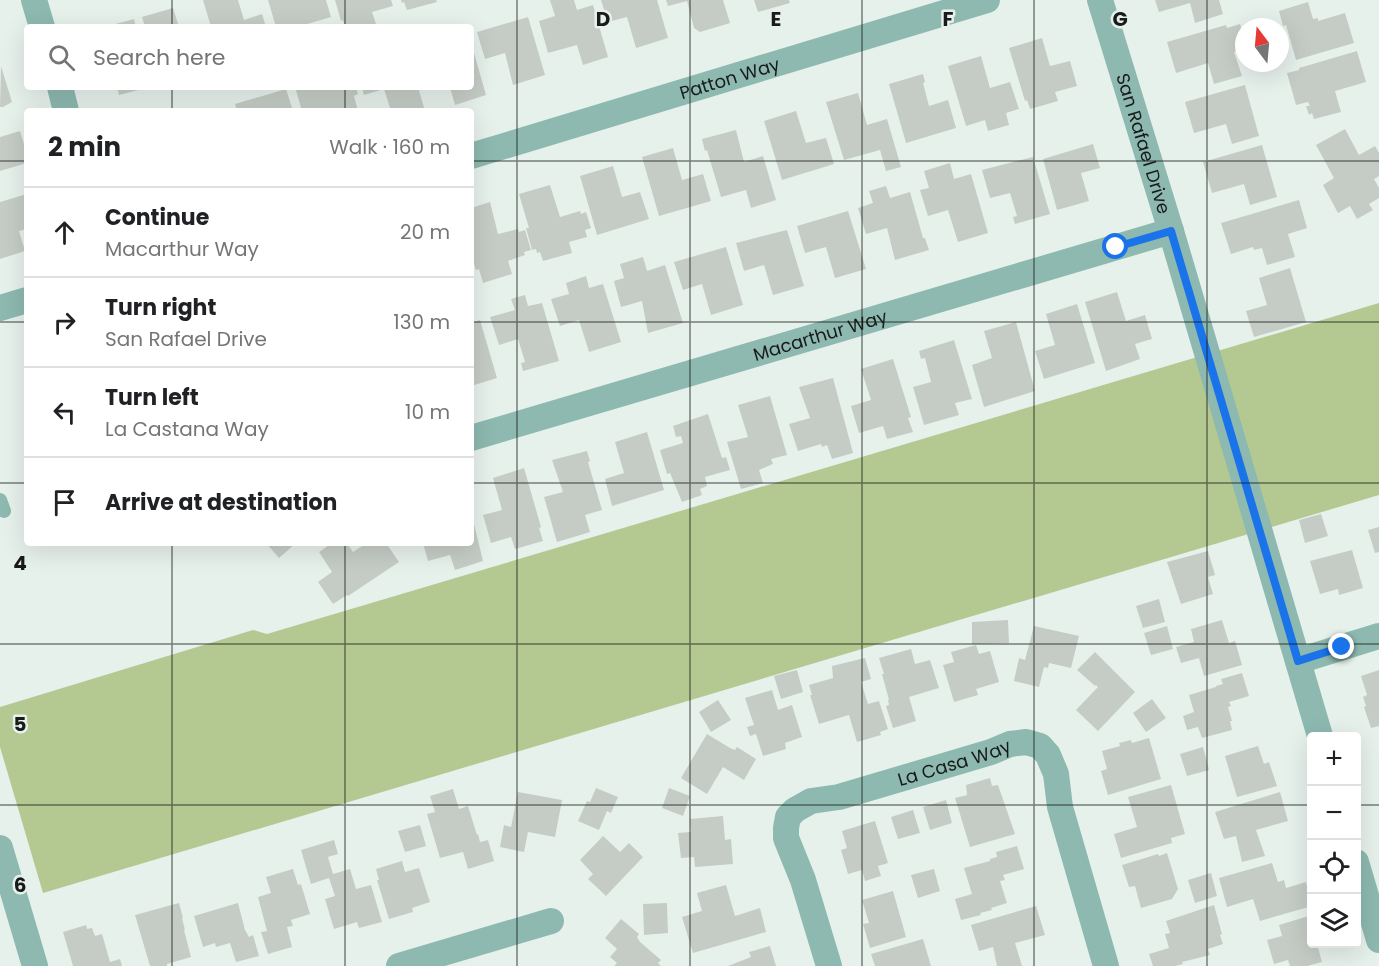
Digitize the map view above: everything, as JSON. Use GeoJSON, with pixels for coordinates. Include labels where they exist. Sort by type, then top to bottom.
{"type":"FeatureCollection","features":[{"type":"Feature","properties":{"kind":"street"},"geometry":{"type":"LineString","coordinates":[[34,0],[41,24]]}},
{"type":"Feature","properties":{"kind":"street","name":"Patton Way"},"geometry":{"type":"LineString","coordinates":[[474,155],[987,0]]}},
{"type":"Feature","properties":{"kind":"street","name":"San Rafael Drive"},"geometry":{"type":"LineString","coordinates":[[1100,0],[1171,231],[1319,732]]}},
{"type":"Feature","properties":{"kind":"street"},"geometry":{"type":"LineString","coordinates":[[61,90],[65,108]]}},
{"type":"Feature","properties":{"kind":"street","name":"Macarthur Way"},"geometry":{"type":"LineString","coordinates":[[474,437],[1171,231]]}},
{"type":"Feature","properties":{"kind":"street"},"geometry":{"type":"LineString","coordinates":[[0,308],[24,301]]}},
{"type":"Feature","properties":{"kind":"street"},"geometry":{"type":"LineString","coordinates":[[1298,661],[1379,636]]}},
{"type":"Feature","properties":{"kind":"street","name":"La Casa Way"},"geometry":{"type":"LineString","coordinates":[[829,966],[803,880],[786,838],[788,817],[811,801],[839,797],[991,752],[1010,744],[1026,742],[1040,746],[1048,755],[1056,774],[1060,807],[1106,966]]}},
{"type":"Feature","properties":{"kind":"street"},"geometry":{"type":"LineString","coordinates":[[0,848],[35,966]]}},
{"type":"Feature","properties":{"kind":"street"},"geometry":{"type":"LineString","coordinates":[[1361,879],[1379,940]]}},
{"type":"Feature","properties":{"kind":"street"},"geometry":{"type":"LineString","coordinates":[[399,966],[551,921]]}},
{"type":"Feature","properties":{"kind":"green space"},"geometry":{"type":"Polygon","coordinates":[[[1379,303],[1379,495],[43,893],[0,747],[0,707],[253,630],[267,634],[1379,303]]]}},
{"type":"Feature","properties":{"kind":"building"},"geometry":{"type":"Polygon","coordinates":[[[203,0],[238,0],[244,20],[262,14],[265,24],[210,24],[203,0]]]}},
{"type":"Feature","properties":{"kind":"building"},"geometry":{"type":"Polygon","coordinates":[[[268,0],[326,0],[331,17],[307,24],[275,24],[268,0]]]}},
{"type":"Feature","properties":{"kind":"building"},"geometry":{"type":"Polygon","coordinates":[[[335,0],[391,0],[393,6],[372,12],[376,24],[344,24],[343,20],[341,21],[335,0]]]}},
{"type":"Feature","properties":{"kind":"building"},"geometry":{"type":"Polygon","coordinates":[[[401,0],[436,0],[437,2],[407,10],[401,0]]]}},
{"type":"Feature","properties":{"kind":"building"},"geometry":{"type":"Polygon","coordinates":[[[550,0],[574,0],[577,10],[593,5],[608,57],[583,65],[577,45],[548,53],[539,21],[555,16],[550,0]]]}},
{"type":"Feature","properties":{"kind":"building"},"geometry":{"type":"Polygon","coordinates":[[[601,0],[657,0],[668,38],[636,48],[627,17],[608,22],[601,0]]]}},
{"type":"Feature","properties":{"kind":"building"},"geometry":{"type":"Polygon","coordinates":[[[666,0],[723,0],[730,23],[700,32],[694,28],[687,1],[668,6],[666,0]]]}},
{"type":"Feature","properties":{"kind":"building"},"geometry":{"type":"Polygon","coordinates":[[[754,0],[789,0],[790,3],[758,12],[754,0]]]}},
{"type":"Feature","properties":{"kind":"building"},"geometry":{"type":"Polygon","coordinates":[[[1155,0],[1219,0],[1223,14],[1195,23],[1190,3],[1159,12],[1155,0]]]}},
{"type":"Feature","properties":{"kind":"building"},"geometry":{"type":"Polygon","coordinates":[[[1308,2],[1313,19],[1318,18],[1318,21],[1345,13],[1354,43],[1296,60],[1289,36],[1289,18],[1281,18],[1279,11],[1308,2]]]}},
{"type":"Feature","properties":{"kind":"building"},"geometry":{"type":"Polygon","coordinates":[[[173,8],[178,24],[144,24],[142,17],[173,8]]]}},
{"type":"Feature","properties":{"kind":"building"},"geometry":{"type":"Polygon","coordinates":[[[528,17],[545,75],[513,85],[505,53],[485,59],[477,32],[528,17]]]}},
{"type":"Feature","properties":{"kind":"building"},"geometry":{"type":"Polygon","coordinates":[[[134,19],[135,24],[115,24],[134,19]]]}},
{"type":"Feature","properties":{"kind":"building"},"geometry":{"type":"Polygon","coordinates":[[[1226,25],[1227,28],[1235,26],[1235,72],[1241,72],[1242,76],[1214,84],[1208,63],[1176,73],[1167,42],[1226,25]]]}},
{"type":"Feature","properties":{"kind":"building"},"geometry":{"type":"Polygon","coordinates":[[[1042,38],[1050,66],[1070,61],[1077,86],[1055,92],[1058,101],[1030,109],[1027,100],[1025,101],[1009,48],[1042,38]]]}},
{"type":"Feature","properties":{"kind":"building"},"geometry":{"type":"Polygon","coordinates":[[[1357,51],[1366,82],[1335,91],[1341,112],[1314,119],[1312,113],[1309,115],[1306,106],[1310,106],[1308,102],[1296,105],[1287,73],[1357,51]]]}},
{"type":"Feature","properties":{"kind":"building"},"geometry":{"type":"Polygon","coordinates":[[[474,53],[486,95],[455,105],[451,90],[474,90],[474,53]]]}},
{"type":"Feature","properties":{"kind":"building"},"geometry":{"type":"Polygon","coordinates":[[[981,56],[990,88],[1010,82],[1019,109],[1006,113],[1009,125],[988,131],[985,120],[966,126],[948,66],[981,56]]]}},
{"type":"Feature","properties":{"kind":"building"},"geometry":{"type":"Polygon","coordinates":[[[1,66],[12,102],[3,107],[0,107],[1,66]]]}},
{"type":"Feature","properties":{"kind":"building"},"geometry":{"type":"Polygon","coordinates":[[[923,74],[929,106],[948,100],[956,128],[906,143],[889,84],[923,74]]]}},
{"type":"Feature","properties":{"kind":"building"},"geometry":{"type":"Polygon","coordinates":[[[1245,85],[1259,136],[1232,144],[1226,124],[1194,133],[1185,102],[1245,85]]]}},
{"type":"Feature","properties":{"kind":"building"},"geometry":{"type":"Polygon","coordinates":[[[118,90],[138,90],[119,95],[118,90]]]}},
{"type":"Feature","properties":{"kind":"building"},"geometry":{"type":"Polygon","coordinates":[[[286,90],[292,108],[236,108],[235,104],[286,90]]]}},
{"type":"Feature","properties":{"kind":"building"},"geometry":{"type":"Polygon","coordinates":[[[296,90],[357,90],[358,94],[354,96],[357,108],[301,108],[296,90]]]}},
{"type":"Feature","properties":{"kind":"building"},"geometry":{"type":"Polygon","coordinates":[[[363,90],[381,90],[364,95],[363,90]]]}},
{"type":"Feature","properties":{"kind":"building"},"geometry":{"type":"Polygon","coordinates":[[[384,90],[419,90],[424,108],[390,108],[384,90]]]}},
{"type":"Feature","properties":{"kind":"building"},"geometry":{"type":"Polygon","coordinates":[[[858,93],[867,125],[887,119],[901,167],[886,171],[880,150],[844,160],[826,102],[858,93]]]}},
{"type":"Feature","properties":{"kind":"building"},"geometry":{"type":"Polygon","coordinates":[[[796,111],[806,143],[826,138],[834,164],[782,180],[764,121],[796,111]]]}},
{"type":"Feature","properties":{"kind":"building"},"geometry":{"type":"Polygon","coordinates":[[[1345,129],[1359,155],[1375,146],[1379,153],[1379,176],[1374,179],[1379,188],[1379,198],[1369,204],[1373,210],[1357,219],[1350,206],[1338,213],[1323,185],[1334,178],[1316,145],[1345,129]]]}},
{"type":"Feature","properties":{"kind":"building"},"geometry":{"type":"Polygon","coordinates":[[[736,130],[744,162],[763,156],[776,200],[751,208],[746,190],[721,197],[702,139],[736,130]]]}},
{"type":"Feature","properties":{"kind":"building"},"geometry":{"type":"Polygon","coordinates":[[[20,131],[24,144],[24,164],[0,171],[0,137],[20,131]]]}},
{"type":"Feature","properties":{"kind":"building"},"geometry":{"type":"Polygon","coordinates":[[[1093,144],[1100,168],[1081,173],[1089,201],[1057,210],[1043,159],[1093,144]]]}},
{"type":"Feature","properties":{"kind":"building"},"geometry":{"type":"Polygon","coordinates":[[[1262,145],[1277,197],[1250,205],[1244,184],[1212,193],[1203,162],[1262,145]]]}},
{"type":"Feature","properties":{"kind":"building"},"geometry":{"type":"Polygon","coordinates":[[[673,148],[682,180],[703,174],[711,201],[659,216],[642,157],[673,148]]]}},
{"type":"Feature","properties":{"kind":"building"},"geometry":{"type":"Polygon","coordinates":[[[1033,157],[1050,214],[1015,224],[1013,217],[1017,216],[1010,193],[990,198],[982,170],[1033,157]]]}},
{"type":"Feature","properties":{"kind":"building"},"geometry":{"type":"Polygon","coordinates":[[[950,163],[954,179],[971,174],[988,233],[958,242],[948,210],[928,216],[920,190],[929,188],[924,171],[950,163]]]}},
{"type":"Feature","properties":{"kind":"building"},"geometry":{"type":"Polygon","coordinates":[[[613,166],[622,197],[640,192],[649,219],[597,235],[580,176],[613,166]]]}},
{"type":"Feature","properties":{"kind":"building"},"geometry":{"type":"Polygon","coordinates":[[[550,185],[560,217],[580,211],[581,214],[586,212],[591,228],[585,230],[587,237],[569,242],[572,253],[543,261],[540,252],[537,253],[536,249],[532,250],[526,228],[529,228],[519,194],[550,185]]]}},
{"type":"Feature","properties":{"kind":"building"},"geometry":{"type":"Polygon","coordinates":[[[886,186],[890,198],[910,192],[923,238],[929,250],[895,260],[887,228],[866,234],[858,208],[873,203],[869,191],[886,186]]]}},
{"type":"Feature","properties":{"kind":"building"},"geometry":{"type":"Polygon","coordinates":[[[24,195],[24,230],[19,231],[24,251],[0,259],[0,202],[24,195]]]}},
{"type":"Feature","properties":{"kind":"building"},"geometry":{"type":"Polygon","coordinates":[[[1299,200],[1307,228],[1288,234],[1295,257],[1267,265],[1262,248],[1254,250],[1253,247],[1231,254],[1221,223],[1299,200]]]}},
{"type":"Feature","properties":{"kind":"building"},"geometry":{"type":"Polygon","coordinates":[[[490,202],[498,234],[518,229],[519,232],[525,230],[531,250],[524,252],[525,255],[508,261],[512,274],[483,283],[479,269],[476,270],[474,264],[474,207],[490,202]]]}},
{"type":"Feature","properties":{"kind":"building"},"geometry":{"type":"Polygon","coordinates":[[[848,211],[866,269],[835,278],[826,247],[805,253],[797,226],[848,211]]]}},
{"type":"Feature","properties":{"kind":"building"},"geometry":{"type":"Polygon","coordinates":[[[787,230],[804,286],[773,295],[764,265],[744,271],[736,243],[787,230]]]}},
{"type":"Feature","properties":{"kind":"building"},"geometry":{"type":"Polygon","coordinates":[[[726,247],[743,305],[711,315],[702,284],[683,290],[674,262],[726,247]]]}},
{"type":"Feature","properties":{"kind":"building"},"geometry":{"type":"Polygon","coordinates":[[[643,257],[647,271],[665,265],[683,323],[648,333],[642,301],[621,307],[614,281],[624,278],[620,264],[643,257]]]}},
{"type":"Feature","properties":{"kind":"building"},"geometry":{"type":"Polygon","coordinates":[[[1290,268],[1306,322],[1254,337],[1246,311],[1267,305],[1259,278],[1290,268]]]}},
{"type":"Feature","properties":{"kind":"building"},"geometry":{"type":"Polygon","coordinates":[[[586,276],[589,288],[603,284],[621,342],[589,352],[579,320],[560,326],[551,299],[569,294],[566,283],[586,276]]]}},
{"type":"Feature","properties":{"kind":"building"},"geometry":{"type":"Polygon","coordinates":[[[1117,292],[1126,321],[1145,315],[1152,339],[1135,344],[1140,359],[1106,371],[1085,302],[1117,292]]]}},
{"type":"Feature","properties":{"kind":"building"},"geometry":{"type":"Polygon","coordinates":[[[525,295],[528,306],[542,303],[559,361],[523,371],[521,363],[525,362],[518,339],[499,345],[490,317],[515,310],[511,299],[525,295]]]}},
{"type":"Feature","properties":{"kind":"building"},"geometry":{"type":"Polygon","coordinates":[[[1077,304],[1095,363],[1044,379],[1035,351],[1055,345],[1046,314],[1077,304]]]}},
{"type":"Feature","properties":{"kind":"building"},"geometry":{"type":"Polygon","coordinates":[[[480,320],[497,378],[474,385],[474,322],[480,320]]]}},
{"type":"Feature","properties":{"kind":"building"},"geometry":{"type":"Polygon","coordinates":[[[1016,322],[1035,391],[984,407],[972,365],[992,358],[984,331],[1016,322]]]}},
{"type":"Feature","properties":{"kind":"building"},"geometry":{"type":"Polygon","coordinates":[[[954,340],[972,399],[955,403],[959,415],[924,425],[913,387],[931,382],[925,358],[921,359],[919,351],[954,340]]]}},
{"type":"Feature","properties":{"kind":"building"},"geometry":{"type":"Polygon","coordinates":[[[893,359],[911,417],[908,418],[913,432],[887,439],[883,426],[859,433],[851,406],[871,400],[861,369],[893,359]]]}},
{"type":"Feature","properties":{"kind":"building"},"geometry":{"type":"Polygon","coordinates":[[[833,378],[853,453],[832,459],[827,445],[822,447],[821,444],[798,451],[789,424],[810,418],[799,387],[833,378]]]}},
{"type":"Feature","properties":{"kind":"building"},"geometry":{"type":"Polygon","coordinates":[[[770,396],[787,455],[771,459],[773,464],[759,470],[763,483],[741,489],[727,442],[748,437],[738,405],[770,396]]]}},
{"type":"Feature","properties":{"kind":"building"},"geometry":{"type":"Polygon","coordinates":[[[708,414],[722,458],[726,457],[730,470],[705,477],[707,486],[700,489],[702,495],[682,502],[670,473],[667,474],[660,450],[683,443],[681,436],[676,437],[673,426],[708,414]]]}},
{"type":"Feature","properties":{"kind":"building"},"geometry":{"type":"Polygon","coordinates":[[[647,432],[664,490],[612,506],[605,479],[624,473],[615,442],[647,432]]]}},
{"type":"Feature","properties":{"kind":"building"},"geometry":{"type":"Polygon","coordinates":[[[587,451],[602,510],[585,515],[590,532],[557,542],[544,497],[563,492],[552,460],[587,451]]]}},
{"type":"Feature","properties":{"kind":"building"},"geometry":{"type":"Polygon","coordinates":[[[524,468],[543,541],[515,549],[511,537],[491,543],[483,515],[502,510],[493,478],[524,468]]]}},
{"type":"Feature","properties":{"kind":"building"},"geometry":{"type":"Polygon","coordinates":[[[1321,514],[1328,536],[1305,543],[1299,520],[1321,514]]]}},
{"type":"Feature","properties":{"kind":"building"},"geometry":{"type":"Polygon","coordinates":[[[474,524],[483,561],[455,570],[450,555],[428,561],[424,546],[474,546],[474,524]]]}},
{"type":"Feature","properties":{"kind":"building"},"geometry":{"type":"Polygon","coordinates":[[[1379,527],[1379,552],[1375,553],[1368,530],[1379,527]]]}},
{"type":"Feature","properties":{"kind":"building"},"geometry":{"type":"Polygon","coordinates":[[[269,546],[293,546],[279,558],[269,546]]]}},
{"type":"Feature","properties":{"kind":"building"},"geometry":{"type":"Polygon","coordinates":[[[328,546],[349,546],[353,552],[362,546],[388,546],[399,562],[333,604],[318,582],[332,572],[319,552],[328,546]]]}},
{"type":"Feature","properties":{"kind":"building"},"geometry":{"type":"Polygon","coordinates":[[[1352,550],[1363,588],[1339,595],[1338,589],[1320,594],[1310,561],[1352,550]]]}},
{"type":"Feature","properties":{"kind":"building"},"geometry":{"type":"Polygon","coordinates":[[[1208,551],[1215,575],[1208,577],[1213,594],[1181,604],[1167,562],[1208,551]]]}},
{"type":"Feature","properties":{"kind":"building"},"geometry":{"type":"Polygon","coordinates":[[[1159,599],[1165,622],[1143,628],[1136,606],[1159,599]]]}},
{"type":"Feature","properties":{"kind":"building"},"geometry":{"type":"Polygon","coordinates":[[[1008,620],[1009,643],[972,644],[972,622],[1008,620]]]}},
{"type":"Feature","properties":{"kind":"building"},"geometry":{"type":"Polygon","coordinates":[[[1222,620],[1229,643],[1235,641],[1242,665],[1204,676],[1199,658],[1181,663],[1176,647],[1194,642],[1191,629],[1222,620]]]}},
{"type":"Feature","properties":{"kind":"building"},"geometry":{"type":"Polygon","coordinates":[[[1034,626],[1079,636],[1071,668],[1049,663],[1048,668],[1044,667],[1039,687],[1014,681],[1019,658],[1025,660],[1034,626]]]}},
{"type":"Feature","properties":{"kind":"building"},"geometry":{"type":"Polygon","coordinates":[[[1167,626],[1173,649],[1151,655],[1144,633],[1167,626]]]}},
{"type":"Feature","properties":{"kind":"building"},"geometry":{"type":"Polygon","coordinates":[[[976,645],[979,654],[990,651],[999,682],[976,689],[978,695],[954,702],[943,665],[954,662],[951,652],[976,645]]]}},
{"type":"Feature","properties":{"kind":"building"},"geometry":{"type":"Polygon","coordinates":[[[911,649],[915,664],[930,660],[939,688],[909,697],[916,721],[893,728],[886,706],[889,705],[889,700],[879,658],[911,649]]]}},
{"type":"Feature","properties":{"kind":"building"},"geometry":{"type":"Polygon","coordinates":[[[1095,652],[1135,692],[1098,731],[1076,710],[1098,687],[1077,670],[1095,652]]]}},
{"type":"Feature","properties":{"kind":"building"},"geometry":{"type":"Polygon","coordinates":[[[865,658],[871,679],[861,682],[868,704],[879,701],[888,729],[880,732],[881,735],[857,742],[849,715],[819,724],[809,685],[833,678],[832,666],[865,658]]]}},
{"type":"Feature","properties":{"kind":"building"},"geometry":{"type":"Polygon","coordinates":[[[797,670],[803,692],[781,699],[774,676],[797,670]]]}},
{"type":"Feature","properties":{"kind":"building"},"geometry":{"type":"Polygon","coordinates":[[[1379,670],[1379,726],[1371,728],[1364,707],[1366,706],[1363,697],[1367,695],[1361,676],[1379,670]]]}},
{"type":"Feature","properties":{"kind":"building"},"geometry":{"type":"Polygon","coordinates":[[[1242,673],[1249,696],[1229,702],[1232,730],[1202,738],[1198,727],[1187,730],[1183,716],[1194,712],[1189,695],[1216,687],[1223,684],[1221,679],[1242,673]]]}},
{"type":"Feature","properties":{"kind":"building"},"geometry":{"type":"Polygon","coordinates":[[[772,690],[778,710],[792,705],[802,737],[785,743],[786,749],[763,756],[756,734],[750,736],[747,727],[754,725],[745,698],[772,690]]]}},
{"type":"Feature","properties":{"kind":"building"},"geometry":{"type":"Polygon","coordinates":[[[1152,699],[1166,718],[1146,732],[1133,713],[1152,699]]]}},
{"type":"Feature","properties":{"kind":"building"},"geometry":{"type":"Polygon","coordinates":[[[718,700],[731,720],[711,732],[699,712],[718,700]]]}},
{"type":"Feature","properties":{"kind":"building"},"geometry":{"type":"Polygon","coordinates":[[[707,734],[730,748],[735,750],[737,747],[756,759],[744,780],[723,767],[707,794],[681,778],[707,734]]]}},
{"type":"Feature","properties":{"kind":"building"},"geometry":{"type":"Polygon","coordinates":[[[1149,738],[1161,779],[1108,795],[1101,771],[1107,769],[1102,751],[1120,746],[1119,743],[1131,740],[1132,743],[1149,738]]]}},
{"type":"Feature","properties":{"kind":"building"},"geometry":{"type":"Polygon","coordinates":[[[1258,746],[1264,764],[1269,762],[1277,786],[1237,797],[1225,756],[1258,746]]]}},
{"type":"Feature","properties":{"kind":"building"},"geometry":{"type":"Polygon","coordinates":[[[1203,747],[1209,770],[1187,776],[1180,754],[1203,747]]]}},
{"type":"Feature","properties":{"kind":"building"},"geometry":{"type":"Polygon","coordinates":[[[990,778],[992,786],[998,785],[1015,834],[970,847],[955,798],[967,795],[966,785],[990,778]]]}},
{"type":"Feature","properties":{"kind":"building"},"geometry":{"type":"Polygon","coordinates":[[[1171,785],[1185,834],[1171,838],[1172,843],[1121,858],[1114,834],[1137,827],[1128,797],[1171,785]]]}},
{"type":"Feature","properties":{"kind":"building"},"geometry":{"type":"Polygon","coordinates":[[[596,788],[618,797],[611,813],[607,811],[599,830],[578,821],[596,788]]]}},
{"type":"Feature","properties":{"kind":"building"},"geometry":{"type":"Polygon","coordinates":[[[669,788],[690,796],[683,816],[662,808],[669,788]]]}},
{"type":"Feature","properties":{"kind":"building"},"geometry":{"type":"Polygon","coordinates":[[[453,789],[459,809],[468,806],[480,842],[488,840],[494,861],[468,869],[463,852],[440,858],[427,814],[435,812],[430,796],[453,789]]]}},
{"type":"Feature","properties":{"kind":"building"},"geometry":{"type":"Polygon","coordinates":[[[518,792],[562,800],[555,837],[528,832],[524,852],[500,847],[504,825],[511,827],[518,792]]]}},
{"type":"Feature","properties":{"kind":"building"},"geometry":{"type":"Polygon","coordinates":[[[1280,792],[1288,821],[1256,830],[1265,856],[1242,862],[1236,836],[1224,839],[1215,812],[1280,792]]]}},
{"type":"Feature","properties":{"kind":"building"},"geometry":{"type":"Polygon","coordinates":[[[946,800],[952,823],[930,830],[923,807],[946,800]]]}},
{"type":"Feature","properties":{"kind":"building"},"geometry":{"type":"Polygon","coordinates":[[[913,810],[920,833],[898,839],[891,817],[913,810]]]}},
{"type":"Feature","properties":{"kind":"building"},"geometry":{"type":"Polygon","coordinates":[[[723,816],[725,840],[731,839],[733,864],[695,867],[694,857],[681,858],[678,833],[691,832],[690,819],[723,816]]]}},
{"type":"Feature","properties":{"kind":"building"},"geometry":{"type":"Polygon","coordinates":[[[875,821],[888,863],[878,866],[881,876],[865,881],[862,870],[848,874],[841,850],[847,848],[842,831],[875,821]]]}},
{"type":"Feature","properties":{"kind":"building"},"geometry":{"type":"Polygon","coordinates":[[[420,825],[426,846],[405,852],[398,831],[420,825]]]}},
{"type":"Feature","properties":{"kind":"building"},"geometry":{"type":"Polygon","coordinates":[[[603,836],[620,852],[629,843],[643,857],[606,896],[588,879],[593,874],[580,860],[603,836]]]}},
{"type":"Feature","properties":{"kind":"building"},"geometry":{"type":"Polygon","coordinates":[[[334,840],[338,854],[328,857],[333,874],[350,869],[356,889],[371,885],[382,922],[359,928],[357,922],[334,929],[325,899],[335,896],[329,878],[311,884],[301,850],[334,840]]]}},
{"type":"Feature","properties":{"kind":"building"},"geometry":{"type":"Polygon","coordinates":[[[1017,846],[1024,869],[1003,875],[1005,880],[1000,881],[1007,903],[980,913],[981,915],[961,920],[955,899],[972,894],[964,868],[990,861],[997,857],[996,852],[1017,846]]]}},
{"type":"Feature","properties":{"kind":"building"},"geometry":{"type":"Polygon","coordinates":[[[1167,853],[1178,889],[1172,899],[1141,908],[1135,886],[1129,887],[1122,865],[1167,853]]]}},
{"type":"Feature","properties":{"kind":"building"},"geometry":{"type":"Polygon","coordinates":[[[402,861],[405,872],[419,868],[430,902],[412,908],[413,912],[389,919],[377,880],[379,880],[376,869],[402,861]]]}},
{"type":"Feature","properties":{"kind":"building"},"geometry":{"type":"Polygon","coordinates":[[[1272,863],[1278,882],[1284,880],[1286,888],[1306,882],[1307,907],[1260,921],[1253,899],[1227,907],[1219,878],[1272,863]]]}},
{"type":"Feature","properties":{"kind":"building"},"geometry":{"type":"Polygon","coordinates":[[[293,869],[298,885],[301,884],[310,914],[291,920],[293,926],[287,927],[292,947],[268,954],[261,932],[267,931],[258,897],[271,893],[266,877],[293,869]]]}},
{"type":"Feature","properties":{"kind":"building"},"geometry":{"type":"Polygon","coordinates":[[[934,869],[940,891],[918,898],[911,875],[934,869]]]}},
{"type":"Feature","properties":{"kind":"building"},"geometry":{"type":"Polygon","coordinates":[[[1211,873],[1217,896],[1195,903],[1188,880],[1211,873]]]}},
{"type":"Feature","properties":{"kind":"building"},"geometry":{"type":"Polygon","coordinates":[[[726,885],[735,916],[760,908],[766,932],[693,953],[682,917],[702,911],[697,893],[726,885]]]}},
{"type":"Feature","properties":{"kind":"building"},"geometry":{"type":"Polygon","coordinates":[[[893,891],[906,937],[870,948],[863,924],[869,923],[862,900],[893,891]]]}},
{"type":"Feature","properties":{"kind":"building"},"geometry":{"type":"Polygon","coordinates":[[[179,903],[191,957],[167,964],[167,966],[150,966],[135,915],[179,903]]]}},
{"type":"Feature","properties":{"kind":"building"},"geometry":{"type":"Polygon","coordinates":[[[238,903],[245,930],[249,937],[253,935],[259,956],[236,962],[230,943],[216,947],[215,943],[203,947],[194,916],[238,903]]]}},
{"type":"Feature","properties":{"kind":"building"},"geometry":{"type":"Polygon","coordinates":[[[667,903],[668,933],[644,935],[643,904],[667,903]]]}},
{"type":"Feature","properties":{"kind":"building"},"geometry":{"type":"Polygon","coordinates":[[[1214,905],[1223,944],[1208,949],[1210,955],[1182,962],[1183,964],[1153,966],[1149,954],[1169,948],[1165,934],[1170,933],[1166,921],[1214,905]]]}},
{"type":"Feature","properties":{"kind":"building"},"geometry":{"type":"Polygon","coordinates":[[[1036,906],[1045,935],[1015,943],[1022,966],[997,966],[993,947],[979,951],[971,925],[1036,906]]]}},
{"type":"Feature","properties":{"kind":"building"},"geometry":{"type":"Polygon","coordinates":[[[1307,917],[1307,948],[1318,948],[1322,962],[1307,966],[1290,966],[1288,960],[1274,964],[1267,940],[1282,936],[1279,925],[1307,917]]]}},
{"type":"Feature","properties":{"kind":"building"},"geometry":{"type":"Polygon","coordinates":[[[621,919],[639,934],[637,937],[640,942],[661,960],[658,963],[661,966],[614,966],[617,963],[610,957],[617,949],[605,938],[621,919]]]}},
{"type":"Feature","properties":{"kind":"building"},"geometry":{"type":"Polygon","coordinates":[[[86,925],[87,929],[92,928],[95,936],[102,934],[110,962],[120,959],[122,966],[73,966],[63,932],[86,925]]]}},
{"type":"Feature","properties":{"kind":"building"},"geometry":{"type":"Polygon","coordinates":[[[923,939],[931,966],[875,966],[871,954],[923,939]]]}},
{"type":"Feature","properties":{"kind":"building"},"geometry":{"type":"Polygon","coordinates":[[[770,946],[776,966],[728,966],[751,957],[749,952],[770,946]]]}},
{"type":"Feature","properties":{"kind":"route"},"geometry":{"type":"LineString","coordinates":[[1116,247],[1171,231],[1298,661],[1342,647]]}}]}
